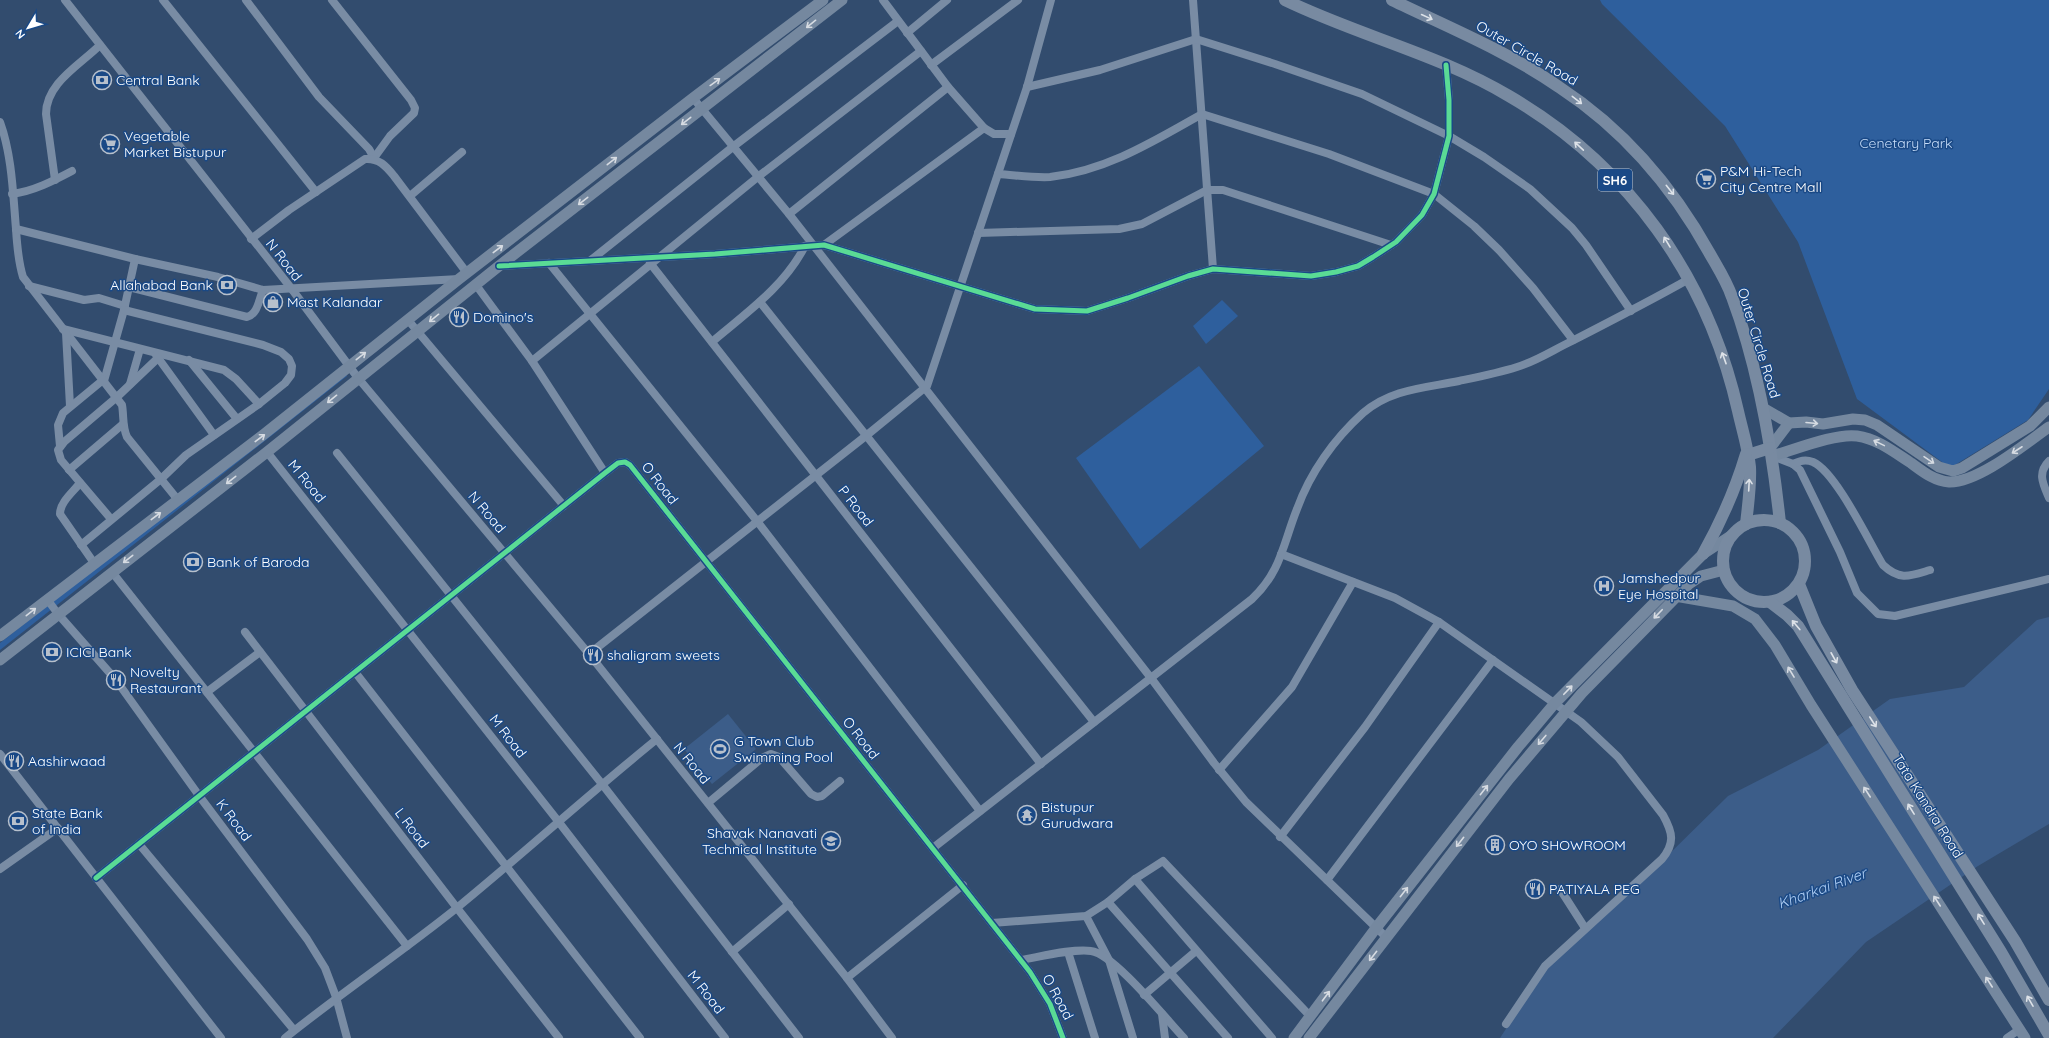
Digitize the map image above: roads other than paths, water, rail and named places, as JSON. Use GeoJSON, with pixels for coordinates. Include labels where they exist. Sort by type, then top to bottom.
{"type":"FeatureCollection","features":[{"type":"Feature","properties":{"kind":"main road","name":"SH6"},"geometry":{"type":"LineString","coordinates":[[1285,0],[1345,26],[1446,65],[1509,95],[1546,119],[1575,142],[1633,199],[1664,237],[1689,278],[1711,321],[1730,376],[1748,452],[1750,484],[1746,524]]}},
{"type":"Feature","properties":{"kind":"main road","name":"Outer Circle Road"},"geometry":{"type":"LineString","coordinates":[[1392,0],[1502,53],[1560,87],[1602,120],[1638,153],[1672,193],[1697,230],[1732,297],[1752,362],[1763,408],[1771,452],[1780,523]]}},
{"type":"Feature","properties":{"kind":"main road"},"geometry":{"type":"LineString","coordinates":[[1703,554],[1721,523],[1748,452],[1771,452]]}},
{"type":"Feature","properties":{"kind":"main road"},"geometry":{"type":"LineString","coordinates":[[1763,519],[1780,523],[1795,533],[1804,549],[1806,567],[1799,584],[1787,596],[1770,602],[1754,601],[1739,594],[1728,582],[1724,570],[1723,558],[1726,546],[1732,535],[1746,524],[1763,519]]}},
{"type":"Feature","properties":{"kind":"main road"},"geometry":{"type":"LineString","coordinates":[[1799,584],[1816,626],[1852,690],[2015,941],[2049,1000]]}},
{"type":"Feature","properties":{"kind":"main road","name":"Tata Kandra Road"},"geometry":{"type":"LineString","coordinates":[[1770,602],[1798,626],[2001,952],[2049,1035]]}},
{"type":"Feature","properties":{"kind":"street","name":"N Road"},"geometry":{"type":"LineString","coordinates":[[65,0],[251,239],[291,288],[358,378],[589,654],[847,978],[892,1038]]}},
{"type":"Feature","properties":{"kind":"street"},"geometry":{"type":"LineString","coordinates":[[163,0],[316,192]]}},
{"type":"Feature","properties":{"kind":"street"},"geometry":{"type":"LineString","coordinates":[[246,0],[319,96],[369,149],[374,158],[383,164],[410,196],[463,276]]}},
{"type":"Feature","properties":{"kind":"street"},"geometry":{"type":"LineString","coordinates":[[251,239],[289,210],[365,159],[374,158],[390,136],[414,114],[415,108],[411,100],[332,0]]}},
{"type":"Feature","properties":{"kind":"street"},"geometry":{"type":"LineString","coordinates":[[0,636],[263,435],[463,276],[693,98],[823,0]]}},
{"type":"Feature","properties":{"kind":"street"},"geometry":{"type":"LineString","coordinates":[[0,660],[267,452],[499,266],[842,0]]}},
{"type":"Feature","properties":{"kind":"street"},"geometry":{"type":"LineString","coordinates":[[883,0],[948,88],[984,128],[994,134],[1011,134]]}},
{"type":"Feature","properties":{"kind":"street"},"geometry":{"type":"LineString","coordinates":[[907,33],[948,0]]}},
{"type":"Feature","properties":{"kind":"street"},"geometry":{"type":"LineString","coordinates":[[931,65],[1018,0]]}},
{"type":"Feature","properties":{"kind":"street"},"geometry":{"type":"LineString","coordinates":[[589,654],[927,386],[1027,87],[1051,0]]}},
{"type":"Feature","properties":{"kind":"street"},"geometry":{"type":"LineString","coordinates":[[1193,0],[1213,269]]}},
{"type":"Feature","properties":{"kind":"street"},"geometry":{"type":"LineString","coordinates":[[591,260],[734,146],[898,21]]}},
{"type":"Feature","properties":{"kind":"street"},"geometry":{"type":"LineString","coordinates":[[1027,87],[1100,70],[1196,39],[1362,94],[1449,136],[1515,177],[1530,189],[1572,228],[1586,245],[1631,312]]}},
{"type":"Feature","properties":{"kind":"street"},"geometry":{"type":"LineString","coordinates":[[55,180],[46,114],[46,103],[51,92],[60,82],[100,45]]}},
{"type":"Feature","properties":{"kind":"street"},"geometry":{"type":"LineString","coordinates":[[532,361],[650,263],[759,176],[921,51]]}},
{"type":"Feature","properties":{"kind":"street"},"geometry":{"type":"LineString","coordinates":[[499,266],[715,254],[824,245],[1035,309],[1087,311],[1188,276],[1213,269],[1312,276],[1336,272],[1358,266],[1391,246],[1410,229],[1422,215],[1434,194],[1449,136],[1449,100],[1446,65]]}},
{"type":"Feature","properties":{"kind":"street"},"geometry":{"type":"LineString","coordinates":[[789,214],[948,88]]}},
{"type":"Feature","properties":{"kind":"street"},"geometry":{"type":"LineString","coordinates":[[693,98],[789,214],[1152,678],[1219,770],[1246,802],[1280,837],[1387,938]]}},
{"type":"Feature","properties":{"kind":"street"},"geometry":{"type":"LineString","coordinates":[[998,174],[1049,177],[1111,162],[1140,149],[1202,114],[1329,154],[1434,194],[1474,226],[1499,250],[1533,288],[1572,340]]}},
{"type":"Feature","properties":{"kind":"street"},"geometry":{"type":"LineString","coordinates":[[0,122],[4,133],[20,267],[29,286],[117,397],[122,405],[123,424],[127,437],[178,500]]}},
{"type":"Feature","properties":{"kind":"street"},"geometry":{"type":"LineString","coordinates":[[824,245],[984,128]]}},
{"type":"Feature","properties":{"kind":"street"},"geometry":{"type":"LineString","coordinates":[[410,196],[462,152]]}},
{"type":"Feature","properties":{"kind":"street"},"geometry":{"type":"LineString","coordinates":[[12,194],[27,192],[72,171]]}},
{"type":"Feature","properties":{"kind":"street"},"geometry":{"type":"LineString","coordinates":[[978,233],[1119,229],[1142,224],[1207,190],[1223,190],[1391,246]]}},
{"type":"Feature","properties":{"kind":"street"},"geometry":{"type":"LineString","coordinates":[[16,229],[135,259],[218,277],[262,290],[463,276]]}},
{"type":"Feature","properties":{"kind":"street"},"geometry":{"type":"LineString","coordinates":[[712,342],[760,302],[785,278],[797,262],[805,246]]}},
{"type":"Feature","properties":{"kind":"street"},"geometry":{"type":"LineString","coordinates":[[111,519],[58,455],[60,446],[58,425],[59,418],[70,406],[104,381],[125,308],[135,259]]}},
{"type":"Feature","properties":{"kind":"street"},"geometry":{"type":"LineString","coordinates":[[549,263],[757,521],[980,811]]}},
{"type":"Feature","properties":{"kind":"street","name":"P Road"},"geometry":{"type":"LineString","coordinates":[[650,263],[1041,764]]}},
{"type":"Feature","properties":{"kind":"street"},"geometry":{"type":"LineString","coordinates":[[933,848],[1152,678],[1257,595],[1266,586],[1275,571],[1297,508],[1316,467],[1345,430],[1364,412],[1398,392],[1458,381],[1517,367],[1537,359],[1572,340],[1631,312],[1689,278]]}},
{"type":"Feature","properties":{"kind":"street"},"geometry":{"type":"LineString","coordinates":[[96,878],[200,797],[605,473],[532,361],[476,285]]}},
{"type":"Feature","properties":{"kind":"street"},"geometry":{"type":"LineString","coordinates":[[29,286],[84,300],[99,298],[125,308],[263,345],[281,352],[289,359],[292,366],[291,375],[285,383],[259,404],[186,455],[161,479],[81,545]]}},
{"type":"Feature","properties":{"kind":"street"},"geometry":{"type":"LineString","coordinates":[[129,288],[247,317],[252,316],[255,312],[262,290]]}},
{"type":"Feature","properties":{"kind":"street"},"geometry":{"type":"LineString","coordinates":[[760,302],[1094,722]]}},
{"type":"Feature","properties":{"kind":"street"},"geometry":{"type":"LineString","coordinates":[[408,320],[564,506]]}},
{"type":"Feature","properties":{"kind":"street"},"geometry":{"type":"LineString","coordinates":[[64,331],[140,348],[156,355],[189,360],[224,370],[236,379],[259,404]]}},
{"type":"Feature","properties":{"kind":"street"},"geometry":{"type":"LineString","coordinates":[[64,331],[70,406]]}},
{"type":"Feature","properties":{"kind":"street"},"geometry":{"type":"LineString","coordinates":[[130,384],[140,348]]}},
{"type":"Feature","properties":{"kind":"street"},"geometry":{"type":"LineString","coordinates":[[60,446],[117,397],[156,355]]}},
{"type":"Feature","properties":{"kind":"street"},"geometry":{"type":"LineString","coordinates":[[156,355],[214,435]]}},
{"type":"Feature","properties":{"kind":"street"},"geometry":{"type":"LineString","coordinates":[[189,360],[237,419]]}},
{"type":"Feature","properties":{"kind":"street"},"geometry":{"type":"LineString","coordinates":[[1763,408],[1789,423],[1806,422],[1823,424],[1845,420],[1865,420],[1877,425],[1939,467],[1953,471],[1962,468],[2020,433],[2049,407]]}},
{"type":"Feature","properties":{"kind":"street"},"geometry":{"type":"LineString","coordinates":[[1845,420],[1846,436]]}},
{"type":"Feature","properties":{"kind":"street"},"geometry":{"type":"LineString","coordinates":[[1771,452],[1789,423]]}},
{"type":"Feature","properties":{"kind":"street"},"geometry":{"type":"LineString","coordinates":[[69,470],[123,424]]}},
{"type":"Feature","properties":{"kind":"street"},"geometry":{"type":"LineString","coordinates":[[1771,452],[1846,436],[1855,436],[1877,441],[1928,475],[1939,480],[1949,482],[1964,480],[1978,474],[2049,427]]}},
{"type":"Feature","properties":{"kind":"street","name":"M Road"},"geometry":{"type":"LineString","coordinates":[[267,452],[558,821],[725,1038]]}},
{"type":"Feature","properties":{"kind":"street"},"geometry":{"type":"LineString","coordinates":[[1771,452],[1793,464],[1800,470],[1840,552],[1857,593],[1878,614],[1896,616],[2049,579]]}},
{"type":"Feature","properties":{"kind":"street"},"geometry":{"type":"LineString","coordinates":[[337,453],[602,784],[799,1038]]}},
{"type":"Feature","properties":{"kind":"street"},"geometry":{"type":"LineString","coordinates":[[1793,464],[1804,460],[1815,463],[1829,475],[1883,565],[1891,573],[1900,576],[1930,570]]}},
{"type":"Feature","properties":{"kind":"street"},"geometry":{"type":"LineString","coordinates":[[2049,461],[2041,473],[2049,498]]}},
{"type":"Feature","properties":{"kind":"street","name":"O Road"},"geometry":{"type":"LineString","coordinates":[[605,473],[618,463],[625,462],[630,465],[1021,960],[1050,1004],[1064,1038]]}},
{"type":"Feature","properties":{"kind":"street"},"geometry":{"type":"LineString","coordinates":[[80,483],[60,508],[60,514],[94,563]]}},
{"type":"Feature","properties":{"kind":"street"},"geometry":{"type":"LineString","coordinates":[[1294,1038],[1376,928],[1555,703],[1703,554],[1732,535]]}},
{"type":"Feature","properties":{"kind":"street"},"geometry":{"type":"LineString","coordinates":[[1281,554],[1394,598],[1439,622],[1555,703],[1581,722],[1618,757],[1669,825],[1672,836],[1670,848],[1662,859],[1545,966],[1506,1024]]}},
{"type":"Feature","properties":{"kind":"street"},"geometry":{"type":"LineString","coordinates":[[1309,1038],[1509,779],[1566,712],[1675,596],[1701,576],[1724,570]]}},
{"type":"Feature","properties":{"kind":"street"},"geometry":{"type":"LineString","coordinates":[[112,572],[208,692],[254,754],[407,946]]}},
{"type":"Feature","properties":{"kind":"street"},"geometry":{"type":"LineString","coordinates":[[1219,770],[1292,687],[1353,582]]}},
{"type":"Feature","properties":{"kind":"street"},"geometry":{"type":"LineString","coordinates":[[1675,596],[1733,606],[1755,619],[1775,645],[1811,705],[2022,1034],[2007,1038]]}},
{"type":"Feature","properties":{"kind":"street","name":"K Road"},"geometry":{"type":"LineString","coordinates":[[48,599],[58,614],[116,680],[200,797],[307,939],[325,968],[336,997],[347,1038]]}},
{"type":"Feature","properties":{"kind":"street"},"geometry":{"type":"LineString","coordinates":[[1280,837],[1365,727],[1439,622]]}},
{"type":"Feature","properties":{"kind":"street","name":"L Road"},"geometry":{"type":"LineString","coordinates":[[245,632],[456,908],[560,1038]]}},
{"type":"Feature","properties":{"kind":"street"},"geometry":{"type":"LineString","coordinates":[[208,692],[260,652]]}},
{"type":"Feature","properties":{"kind":"street"},"geometry":{"type":"LineString","coordinates":[[1327,880],[1493,660]]}},
{"type":"Feature","properties":{"kind":"street"},"geometry":{"type":"LineString","coordinates":[[355,672],[640,1038]]}},
{"type":"Feature","properties":{"kind":"street"},"geometry":{"type":"LineString","coordinates":[[284,1038],[336,997],[407,946],[456,908],[657,739]]}},
{"type":"Feature","properties":{"kind":"street"},"geometry":{"type":"LineString","coordinates":[[0,754],[221,1038]]}},
{"type":"Feature","properties":{"kind":"street"},"geometry":{"type":"LineString","coordinates":[[708,803],[762,758],[771,754],[779,757],[811,794],[818,797],[822,796],[840,781]]}},
{"type":"Feature","properties":{"kind":"street"},"geometry":{"type":"LineString","coordinates":[[0,869],[58,828]]}},
{"type":"Feature","properties":{"kind":"street"},"geometry":{"type":"LineString","coordinates":[[139,844],[294,1030]]}},
{"type":"Feature","properties":{"kind":"street"},"geometry":{"type":"LineString","coordinates":[[992,923],[1086,916],[1108,902],[1135,880],[1163,861],[1310,1016]]}},
{"type":"Feature","properties":{"kind":"street"},"geometry":{"type":"LineString","coordinates":[[1135,880],[1272,1038]]}},
{"type":"Feature","properties":{"kind":"street"},"geometry":{"type":"LineString","coordinates":[[847,978],[963,886]]}},
{"type":"Feature","properties":{"kind":"street"},"geometry":{"type":"LineString","coordinates":[[1560,889],[1585,928]]}},
{"type":"Feature","properties":{"kind":"street"},"geometry":{"type":"LineString","coordinates":[[1108,902],[1228,1038]]}},
{"type":"Feature","properties":{"kind":"street"},"geometry":{"type":"LineString","coordinates":[[732,952],[788,904]]}},
{"type":"Feature","properties":{"kind":"street"},"geometry":{"type":"LineString","coordinates":[[1086,916],[1109,960],[1133,1038]]}},
{"type":"Feature","properties":{"kind":"street"},"geometry":{"type":"LineString","coordinates":[[1021,960],[1090,950],[1099,953],[1109,960],[1184,1038]]}},
{"type":"Feature","properties":{"kind":"street"},"geometry":{"type":"LineString","coordinates":[[1144,995],[1196,951]]}},
{"type":"Feature","properties":{"kind":"street"},"geometry":{"type":"LineString","coordinates":[[1068,952],[1096,1038]]}},
{"type":"Feature","properties":{"kind":"street"},"geometry":{"type":"LineString","coordinates":[[1162,1014],[1165,1038]]}},
{"type":"Feature","properties":{"kind":"water","name":"Kharkai River"},"geometry":{"type":"Polygon","coordinates":[[[2049,617],[2049,824],[1978,866],[1866,942],[1773,1038],[1500,1038],[1546,968],[1660,863],[1728,796],[1818,750],[1890,699],[1964,687],[2037,620],[2049,617]]]}},
{"type":"Feature","properties":{"kind":"water","name":"G Town Club Swimming Pool"},"geometry":{"type":"Polygon","coordinates":[[[728,714],[756,749],[712,784],[684,749],[728,714]]]}},
{"type":"Feature","properties":{"kind":"place","name":"Central Bank"},"geometry":{"type":"Point","coordinates":[102,80]}},
{"type":"Feature","properties":{"kind":"place","name":"Vegetable Market Bistupur"},"geometry":{"type":"Point","coordinates":[110,144]}},
{"type":"Feature","properties":{"kind":"place","name":"P&M Hi-Tech City Centre Mall"},"geometry":{"type":"Point","coordinates":[1706,179]}},
{"type":"Feature","properties":{"kind":"place","name":"Allahabad Bank"},"geometry":{"type":"Point","coordinates":[227,285]}},
{"type":"Feature","properties":{"kind":"place","name":"Mast Kalandar"},"geometry":{"type":"Point","coordinates":[273,302]}},
{"type":"Feature","properties":{"kind":"place","name":"Domino's"},"geometry":{"type":"Point","coordinates":[459,317]}},
{"type":"Feature","properties":{"kind":"place","name":"Bank of Baroda"},"geometry":{"type":"Point","coordinates":[193,562]}},
{"type":"Feature","properties":{"kind":"place","name":"Jamshedpur Eye Hospital"},"geometry":{"type":"Point","coordinates":[1604,586]}},
{"type":"Feature","properties":{"kind":"place","name":"ICICI Bank"},"geometry":{"type":"Point","coordinates":[52,652]}},
{"type":"Feature","properties":{"kind":"place","name":"shaligram sweets"},"geometry":{"type":"Point","coordinates":[593,655]}},
{"type":"Feature","properties":{"kind":"place","name":"Novelty Restaurant"},"geometry":{"type":"Point","coordinates":[116,680]}},
{"type":"Feature","properties":{"kind":"place","name":"G Town Club Swimming Pool"},"geometry":{"type":"Point","coordinates":[720,749]}},
{"type":"Feature","properties":{"kind":"place","name":"Aashirwaad"},"geometry":{"type":"Point","coordinates":[14,761]}},
{"type":"Feature","properties":{"kind":"place","name":"Bistupur Gurudwara"},"geometry":{"type":"Point","coordinates":[1027,815]}},
{"type":"Feature","properties":{"kind":"place","name":"State Bank of India"},"geometry":{"type":"Point","coordinates":[18,821]}},
{"type":"Feature","properties":{"kind":"place","name":"Shavak Nanavati Technical Institute"},"geometry":{"type":"Point","coordinates":[831,841]}},
{"type":"Feature","properties":{"kind":"place","name":"OYO SHOWROOM"},"geometry":{"type":"Point","coordinates":[1495,845]}},
{"type":"Feature","properties":{"kind":"place","name":"PATIYALA PEG"},"geometry":{"type":"Point","coordinates":[1535,889]}},
{"type":"Feature","properties":{"kind":"park label","name":"Cenetary Park"},"geometry":{"type":"Point","coordinates":[1906,143]}}]}
